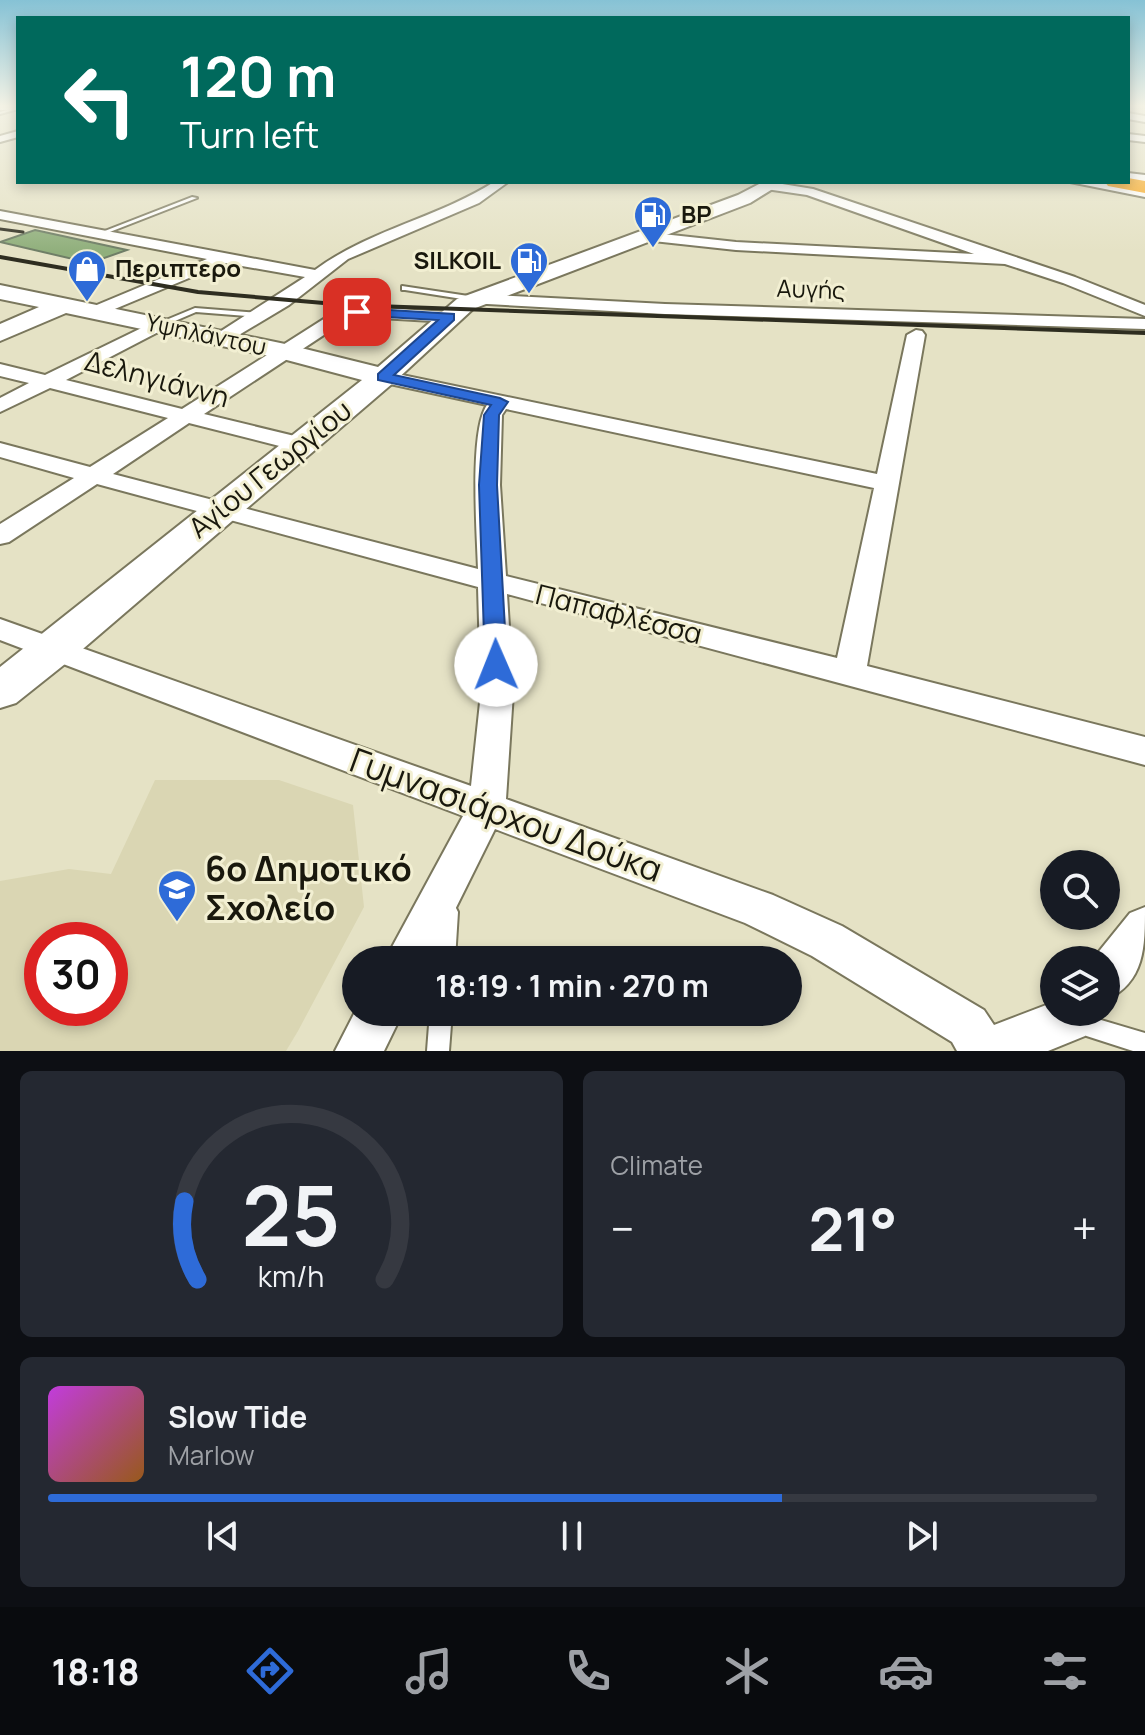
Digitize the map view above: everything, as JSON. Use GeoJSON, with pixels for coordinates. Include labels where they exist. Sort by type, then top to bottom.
{"type":"FeatureCollection","features":[{"type":"Feature","properties":{"kind":"main road","name":"Αγίου Γεωργίου"},"geometry":{"type":"LineString","coordinates":[[0,691],[383,377],[449,317],[475,299],[744,199],[773,184]]}},
{"type":"Feature","properties":{"kind":"main road","name":"Υψηλάντου"},"geometry":{"type":"LineString","coordinates":[[0,290],[285,352],[383,377]]}},
{"type":"Feature","properties":{"kind":"main road"},"geometry":{"type":"LineString","coordinates":[[0,333],[66,304]]}},
{"type":"Feature","properties":{"kind":"street"},"geometry":{"type":"LineString","coordinates":[[222,339],[357,248],[474,200],[499,184]]}},
{"type":"Feature","properties":{"kind":"street"},"geometry":{"type":"LineString","coordinates":[[773,184],[809,192],[1069,280],[1145,311]]}},
{"type":"Feature","properties":{"kind":"street"},"geometry":{"type":"LineString","coordinates":[[1089,184],[1145,193]]}},
{"type":"Feature","properties":{"kind":"street"},"geometry":{"type":"LineString","coordinates":[[0,215],[319,275]]}},
{"type":"Feature","properties":{"kind":"street"},"geometry":{"type":"LineString","coordinates":[[644,236],[736,246],[1006,260]]}},
{"type":"Feature","properties":{"kind":"street"},"geometry":{"type":"LineString","coordinates":[[98,311],[223,258]]}},
{"type":"Feature","properties":{"kind":"street","name":"Αυγής"},"geometry":{"type":"LineString","coordinates":[[475,299],[665,309],[1145,324]]}},
{"type":"Feature","properties":{"kind":"street"},"geometry":{"type":"LineString","coordinates":[[0,536],[348,314],[449,317]]}},
{"type":"Feature","properties":{"kind":"street"},"geometry":{"type":"LineString","coordinates":[[0,406],[158,325]]}},
{"type":"Feature","properties":{"kind":"street"},"geometry":{"type":"LineString","coordinates":[[850,671],[916,335]]}},
{"type":"Feature","properties":{"kind":"street","name":"Δεληγιάννη"},"geometry":{"type":"LineString","coordinates":[[0,370],[299,444]]}},
{"type":"Feature","properties":{"kind":"street"},"geometry":{"type":"LineString","coordinates":[[383,377],[885,483]]}},
{"type":"Feature","properties":{"kind":"street"},"geometry":{"type":"LineString","coordinates":[[414,946],[487,807],[497,693],[488,485],[491,415],[500,402]]}},
{"type":"Feature","properties":{"kind":"street","name":"Παπαφλέσσα"},"geometry":{"type":"LineString","coordinates":[[0,450],[217,512],[850,671],[1145,751]]}},
{"type":"Feature","properties":{"kind":"street","name":"Γυμνασιάρχου Δούκα"},"geometry":{"type":"LineString","coordinates":[[0,629],[758,909],[827,941],[968,1026],[985,1051]]}},
{"type":"Feature","properties":{"kind":"street"},"geometry":{"type":"LineString","coordinates":[[1120,960],[1145,927]]}},
{"type":"Feature","properties":{"kind":"street"},"geometry":{"type":"LineString","coordinates":[[359,1051],[372,1026]]}},
{"type":"Feature","properties":{"kind":"street"},"geometry":{"type":"LineString","coordinates":[[985,1051],[1048,1026]]}},
{"type":"Feature","properties":{"kind":"lane"},"geometry":{"type":"LineString","coordinates":[[100,234],[194,198]]}},
{"type":"Feature","properties":{"kind":"lane"},"geometry":{"type":"LineString","coordinates":[[405,288],[475,299]]}},
{"type":"Feature","properties":{"kind":"lane"},"geometry":{"type":"LineString","coordinates":[[158,325],[195,310],[259,315]]}},
{"type":"Feature","properties":{"kind":"lane"},"geometry":{"type":"LineString","coordinates":[[446,946],[451,877]]}},
{"type":"Feature","properties":{"kind":"lane"},"geometry":{"type":"LineString","coordinates":[[438,1051],[440,1026]]}},
{"type":"Feature","properties":{"kind":"lane"},"geometry":{"type":"LineString","coordinates":[[1099,1026],[1145,1044]]}},
{"type":"Feature","properties":{"kind":"shaded area","name":"6ο Δημοτικό Σχολείο"},"geometry":{"type":"Polygon","coordinates":[[[155,780],[279,780],[353,805],[364,907],[286,1051],[0,1051],[0,881],[69,869],[111,874],[155,780]]]}},
{"type":"Feature","properties":{"kind":"building"},"geometry":{"type":"Polygon","coordinates":[[[35,230],[127,250],[90,263],[0,242],[35,230]]]}},
{"type":"Feature","properties":{"kind":"railway"},"geometry":{"type":"LineString","coordinates":[[0,229],[23,232]]}},
{"type":"Feature","properties":{"kind":"railway"},"geometry":{"type":"LineString","coordinates":[[0,257],[198,292],[347,305],[1145,333]]}},
{"type":"Feature","properties":{"kind":"place","name":"BP"},"geometry":{"type":"Point","coordinates":[653,249]}},
{"type":"Feature","properties":{"kind":"place","name":"SILKOIL"},"geometry":{"type":"Point","coordinates":[529,295]}},
{"type":"Feature","properties":{"kind":"place","name":"Περιπτερο"},"geometry":{"type":"Point","coordinates":[87,303]}},
{"type":"Feature","properties":{"kind":"place","name":"6ο Δημοτικό Σχολείο"},"geometry":{"type":"Point","coordinates":[177,923]}},
{"type":"Feature","properties":{"kind":"route"},"geometry":{"type":"LineString","coordinates":[[357,312],[449,317],[383,377],[500,402],[491,415],[488,485],[496,665]]}}]}
